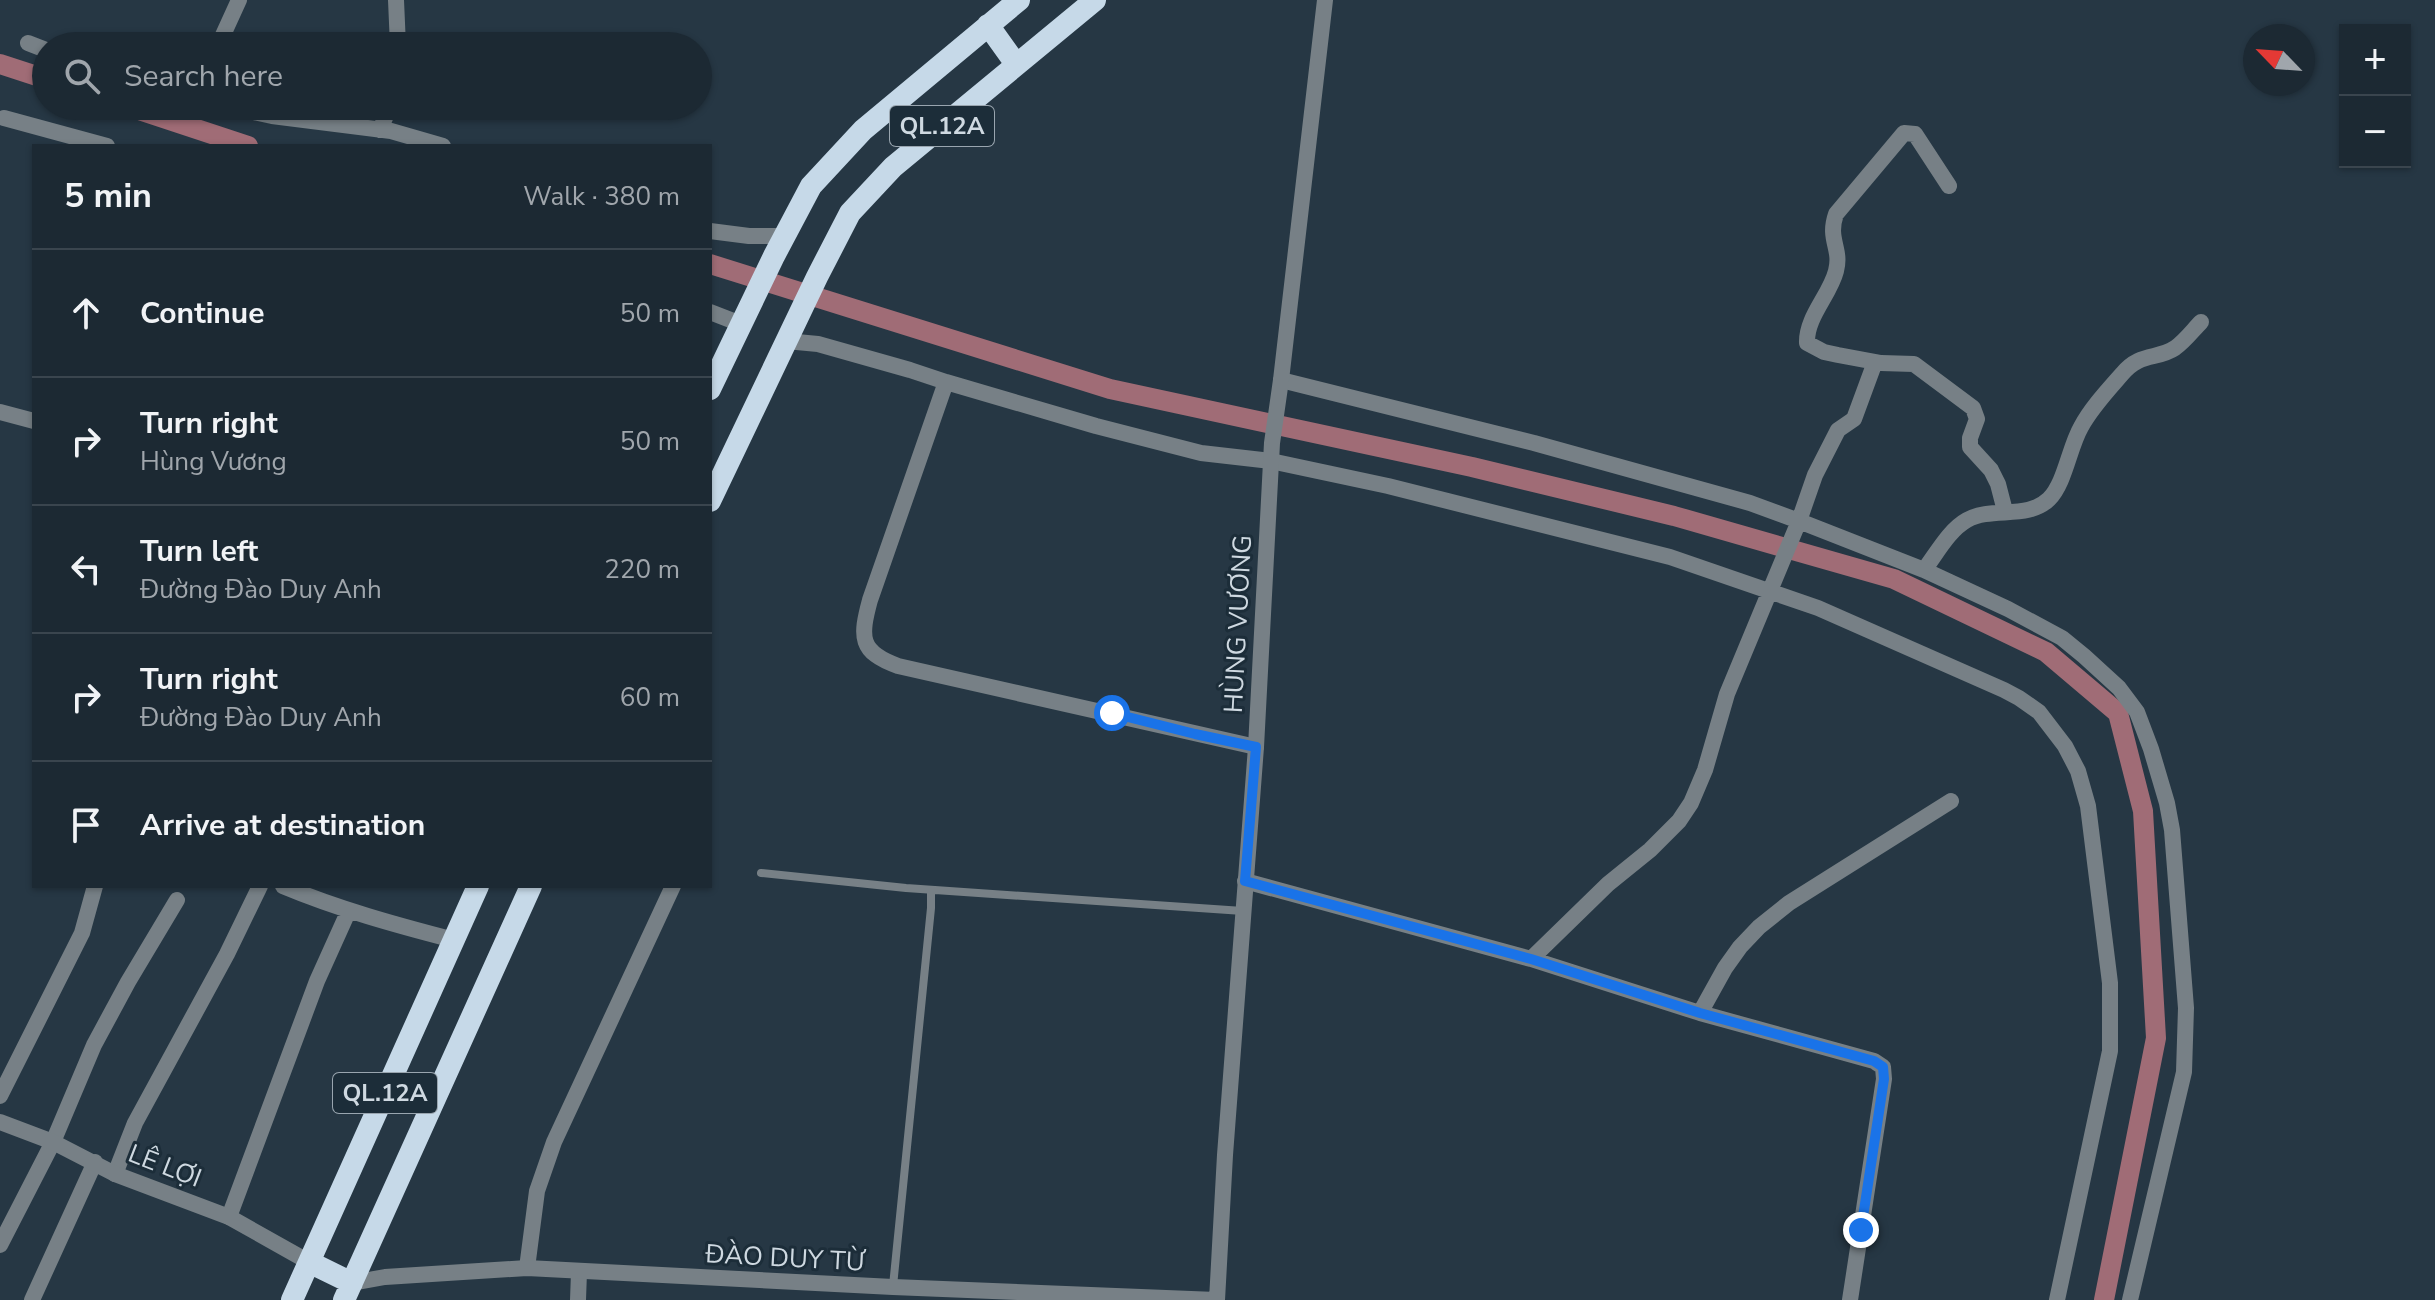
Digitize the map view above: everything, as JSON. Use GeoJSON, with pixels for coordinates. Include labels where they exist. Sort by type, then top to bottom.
{"type":"FeatureCollection","features":[{"type":"Feature","properties":{"kind":"highway","name":"QL.12A"},"geometry":{"type":"LineString","coordinates":[[712,385],[811,186],[863,130],[1019,0]]}},
{"type":"Feature","properties":{"kind":"highway","name":"QL.12A"},"geometry":{"type":"LineString","coordinates":[[712,497],[850,213],[893,167],[1095,0]]}},
{"type":"Feature","properties":{"kind":"highway"},"geometry":{"type":"LineString","coordinates":[[988,25],[1016,64]]}},
{"type":"Feature","properties":{"kind":"highway","name":"QL.12A"},"geometry":{"type":"LineString","coordinates":[[292,1300],[477,888]]}},
{"type":"Feature","properties":{"kind":"highway","name":"QL.12A"},"geometry":{"type":"LineString","coordinates":[[348,1292],[530,888]]}},
{"type":"Feature","properties":{"kind":"highway"},"geometry":{"type":"LineString","coordinates":[[309,1262],[348,1292]]}},
{"type":"Feature","properties":{"kind":"street"},"geometry":{"type":"LineString","coordinates":[[224,32],[239,0]]}},
{"type":"Feature","properties":{"kind":"street"},"geometry":{"type":"LineString","coordinates":[[396,0],[397,32]]}},
{"type":"Feature","properties":{"kind":"street","name":"HÙNG VƯƠNG"},"geometry":{"type":"LineString","coordinates":[[1216,1300],[1256,747],[1272,443],[1325,0]]}},
{"type":"Feature","properties":{"kind":"street"},"geometry":{"type":"LineString","coordinates":[[28,43],[32,45]]}},
{"type":"Feature","properties":{"kind":"street"},"geometry":{"type":"LineString","coordinates":[[4,118],[100,144]]}},
{"type":"Feature","properties":{"kind":"street"},"geometry":{"type":"LineString","coordinates":[[298,120],[380,130],[435,144]]}},
{"type":"Feature","properties":{"kind":"street"},"geometry":{"type":"LineString","coordinates":[[380,130],[384,120]]}},
{"type":"Feature","properties":{"kind":"street"},"geometry":{"type":"LineString","coordinates":[[1949,186],[1915,134],[1907,132],[1836,214],[1832,228],[1838,254],[1835,274],[1810,326],[1807,343],[1824,352],[1875,362],[1914,364],[1973,408],[1977,419],[1970,447],[1991,470],[2005,511]]}},
{"type":"Feature","properties":{"kind":"street"},"geometry":{"type":"LineString","coordinates":[[712,231],[749,236],[779,246]]}},
{"type":"Feature","properties":{"kind":"street"},"geometry":{"type":"LineString","coordinates":[[712,312],[744,317]]}},
{"type":"Feature","properties":{"kind":"street"},"geometry":{"type":"LineString","coordinates":[[1924,570],[1959,525],[1978,515],[2031,509],[2048,500],[2060,479],[2081,426],[2123,372],[2145,357],[2175,348],[2201,322]]}},
{"type":"Feature","properties":{"kind":"street"},"geometry":{"type":"LineString","coordinates":[[788,337],[1201,453],[1271,461],[1388,486],[1670,557],[1770,587],[2019,698],[2039,712],[2065,746],[2078,771],[2088,806],[2110,983],[2110,1051],[2057,1300]]}},
{"type":"Feature","properties":{"kind":"street"},"geometry":{"type":"LineString","coordinates":[[1531,959],[1608,884],[1650,850],[1685,812],[1705,770],[1727,694],[1798,524],[1815,475],[1838,430],[1854,419],[1875,362]]}},
{"type":"Feature","properties":{"kind":"street"},"geometry":{"type":"LineString","coordinates":[[946,382],[870,600],[863,634],[872,654],[898,666],[1256,747]]}},
{"type":"Feature","properties":{"kind":"street"},"geometry":{"type":"LineString","coordinates":[[1281,386],[1534,443],[1750,503],[1924,570],[2062,638],[2119,688],[2137,712],[2151,749],[2172,830],[2182,940],[2186,1054],[2130,1300]]}},
{"type":"Feature","properties":{"kind":"street"},"geometry":{"type":"LineString","coordinates":[[0,412],[32,420]]}},
{"type":"Feature","properties":{"kind":"street"},"geometry":{"type":"LineString","coordinates":[[1700,1013],[1725,968],[1759,927],[1789,903],[1951,801]]}},
{"type":"Feature","properties":{"kind":"street"},"geometry":{"type":"LineString","coordinates":[[1245,881],[1531,959],[1700,1013],[1874,1061],[1883,1067],[1884,1079],[1850,1300]]}},
{"type":"Feature","properties":{"kind":"street"},"geometry":{"type":"LineString","coordinates":[[0,1096],[82,933],[94,888]]}},
{"type":"Feature","properties":{"kind":"street"},"geometry":{"type":"LineString","coordinates":[[115,1174],[135,1123],[227,954],[259,888]]}},
{"type":"Feature","properties":{"kind":"street"},"geometry":{"type":"LineString","coordinates":[[288,888],[349,910],[454,940]]}},
{"type":"Feature","properties":{"kind":"street"},"geometry":{"type":"LineString","coordinates":[[527,1268],[537,1191],[543,1170],[672,888]]}},
{"type":"Feature","properties":{"kind":"street"},"geometry":{"type":"LineString","coordinates":[[0,1245],[53,1142],[94,1045],[177,900]]}},
{"type":"Feature","properties":{"kind":"street"},"geometry":{"type":"LineString","coordinates":[[229,1217],[317,981],[349,910]]}},
{"type":"Feature","properties":{"kind":"street","name":"LÊ LỢI"},"geometry":{"type":"LineString","coordinates":[[0,1122],[53,1142],[115,1174],[229,1217],[309,1262]]}},
{"type":"Feature","properties":{"kind":"street"},"geometry":{"type":"LineString","coordinates":[[32,1300],[95,1162]]}},
{"type":"Feature","properties":{"kind":"street","name":"ĐÀO DUY TỪ"},"geometry":{"type":"LineString","coordinates":[[348,1292],[385,1277],[527,1268],[892,1294],[1216,1300]]}},
{"type":"Feature","properties":{"kind":"street"},"geometry":{"type":"LineString","coordinates":[[578,1300],[579,1272]]}},
{"type":"Feature","properties":{"kind":"lane"},"geometry":{"type":"LineString","coordinates":[[761,873],[931,890],[1243,911]]}},
{"type":"Feature","properties":{"kind":"lane"},"geometry":{"type":"LineString","coordinates":[[892,1294],[931,890]]}},
{"type":"Feature","properties":{"kind":"waterway"},"geometry":{"type":"LineString","coordinates":[[0,64],[32,74]]}},
{"type":"Feature","properties":{"kind":"waterway"},"geometry":{"type":"LineString","coordinates":[[169,120],[242,144]]}},
{"type":"Feature","properties":{"kind":"waterway"},"geometry":{"type":"LineString","coordinates":[[712,265],[1110,389],[1472,467],[1674,516],[1894,579],[2046,652],[2118,713],[2143,811],[2156,1038],[2104,1300]]}},
{"type":"Feature","properties":{"kind":"route"},"geometry":{"type":"LineString","coordinates":[[1112,713],[1256,747],[1245,881],[1531,959],[1700,1013],[1874,1061],[1883,1067],[1884,1079],[1861,1230]]}}]}
